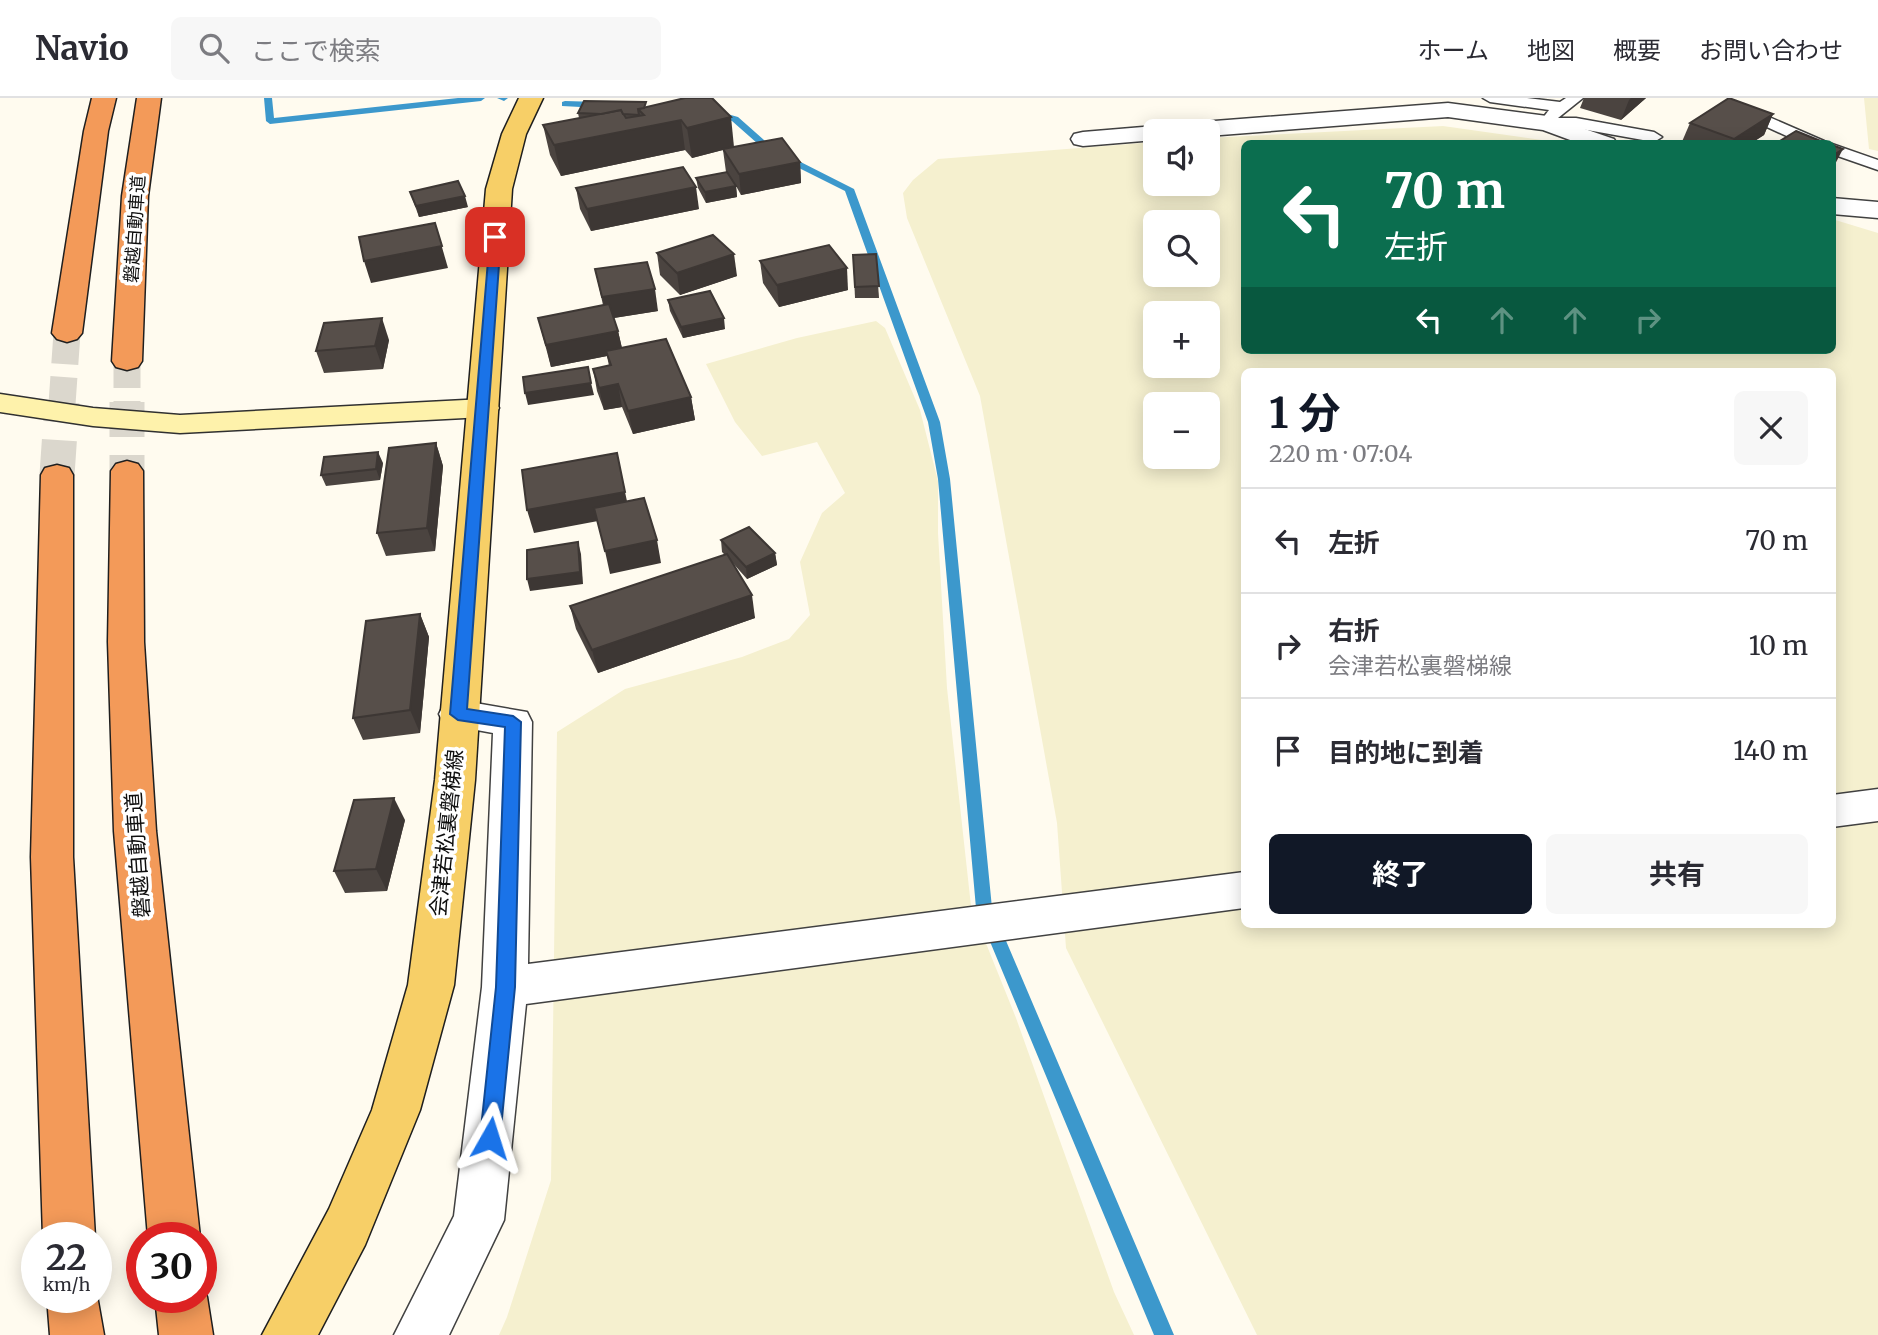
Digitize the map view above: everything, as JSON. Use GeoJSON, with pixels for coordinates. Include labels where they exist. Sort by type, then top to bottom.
{"type":"FeatureCollection","features":[{"type":"Feature","properties":{"kind":"highway"},"geometry":{"type":"LineString","coordinates":[[67,334],[96,131],[104,98]]}},
{"type":"Feature","properties":{"kind":"highway","name":"磐越自動車道"},"geometry":{"type":"LineString","coordinates":[[127,361],[134,230],[149,98]]}},
{"type":"Feature","properties":{"kind":"highway","name":"磐越自動車道"},"geometry":{"type":"LineString","coordinates":[[127,471],[125,642],[135,831],[173,1222]]}},
{"type":"Feature","properties":{"kind":"highway"},"geometry":{"type":"LineString","coordinates":[[57,475],[52,857],[68,1222]]}},
{"type":"Feature","properties":{"kind":"highway"},"geometry":{"type":"LineString","coordinates":[[74,1313],[76,1335]]}},
{"type":"Feature","properties":{"kind":"highway"},"geometry":{"type":"LineString","coordinates":[[183,1313],[186,1335]]}},
{"type":"Feature","properties":{"kind":"main road","name":"会津若松裏磐梯線"},"geometry":{"type":"LineString","coordinates":[[289,1335],[346,1227],[396,1110],[431,985],[455,780],[499,189],[514,134],[531,98]]}},
{"type":"Feature","properties":{"kind":"street"},"geometry":{"type":"LineString","coordinates":[[1220,126],[1432,104],[1562,109],[1600,140]]}},
{"type":"Feature","properties":{"kind":"street"},"geometry":{"type":"LineString","coordinates":[[1083,139],[1143,134]]}},
{"type":"Feature","properties":{"kind":"street"},"geometry":{"type":"LineString","coordinates":[[1836,207],[1874,212]]}},
{"type":"Feature","properties":{"kind":"street"},"geometry":{"type":"LineString","coordinates":[[0,403],[93,417],[180,424],[484,408]]}},
{"type":"Feature","properties":{"kind":"street"},"geometry":{"type":"LineString","coordinates":[[421,1335],[479,1220],[505,987],[513,722],[458,714]]}},
{"type":"Feature","properties":{"kind":"street"},"geometry":{"type":"LineString","coordinates":[[1836,810],[1878,805]]}},
{"type":"Feature","properties":{"kind":"street"},"geometry":{"type":"LineString","coordinates":[[505,987],[1241,890]]}},
{"type":"Feature","properties":{"kind":"lane"},"geometry":{"type":"LineString","coordinates":[[1490,98],[1562,109],[1576,123],[1654,137]]}},
{"type":"Feature","properties":{"kind":"lane"},"geometry":{"type":"LineString","coordinates":[[1727,103],[1809,140]]}},
{"type":"Feature","properties":{"kind":"lane"},"geometry":{"type":"LineString","coordinates":[[1836,150],[1878,165]]}},
{"type":"Feature","properties":{"kind":"shaded area"},"geometry":{"type":"Polygon","coordinates":[[[1864,98],[1878,98],[1878,151],[1869,149],[1864,98]]]}},
{"type":"Feature","properties":{"kind":"shaded area"},"geometry":{"type":"Polygon","coordinates":[[[1443,126],[1543,140],[1241,140],[1241,354],[1836,354],[1836,220],[1878,233],[1878,1335],[1257,1335],[1066,948],[1057,823],[980,396],[907,218],[903,193],[913,180],[938,159],[1143,143],[1143,196],[1220,196],[1220,137],[1443,126]]]}},
{"type":"Feature","properties":{"kind":"shaded area"},"geometry":{"type":"Polygon","coordinates":[[[876,321],[885,328],[920,410],[938,481],[938,533],[947,688],[971,906],[1016,1018],[1114,1292],[1134,1335],[499,1335],[551,1180],[557,732],[625,689],[742,657],[789,639],[810,615],[800,562],[822,513],[845,493],[817,442],[762,456],[735,422],[706,364],[797,338],[876,321]]]}},
{"type":"Feature","properties":{"kind":"building"},"geometry":{"type":"Polygon","coordinates":[[[685,98],[712,98],[731,117],[687,128],[681,120],[554,145],[543,125],[621,110],[626,118],[644,115],[638,109],[685,98]]]}},
{"type":"Feature","properties":{"kind":"building"},"geometry":{"type":"Polygon","coordinates":[[[1729,98],[1773,114],[1734,139],[1690,123],[1729,98]]]}},
{"type":"Feature","properties":{"kind":"building"},"geometry":{"type":"Polygon","coordinates":[[[584,101],[646,102],[644,108],[638,109],[639,115],[623,114],[621,110],[601,114],[578,113],[584,101]]]}},
{"type":"Feature","properties":{"kind":"building"},"geometry":{"type":"Polygon","coordinates":[[[1796,131],[1818,140],[1781,140],[1796,131]]]}},
{"type":"Feature","properties":{"kind":"building"},"geometry":{"type":"Polygon","coordinates":[[[782,138],[800,162],[739,174],[723,149],[782,138]]]}},
{"type":"Feature","properties":{"kind":"building"},"geometry":{"type":"Polygon","coordinates":[[[683,167],[696,187],[587,209],[576,188],[683,167]]]}},
{"type":"Feature","properties":{"kind":"building"},"geometry":{"type":"Polygon","coordinates":[[[727,172],[736,186],[705,192],[696,178],[727,172]]]}},
{"type":"Feature","properties":{"kind":"building"},"geometry":{"type":"Polygon","coordinates":[[[458,181],[465,196],[416,206],[410,192],[458,181]]]}},
{"type":"Feature","properties":{"kind":"building"},"geometry":{"type":"Polygon","coordinates":[[[435,223],[442,246],[364,261],[359,237],[435,223]]]}},
{"type":"Feature","properties":{"kind":"building"},"geometry":{"type":"Polygon","coordinates":[[[713,235],[734,254],[677,273],[657,253],[713,235]]]}},
{"type":"Feature","properties":{"kind":"building"},"geometry":{"type":"Polygon","coordinates":[[[829,245],[847,268],[777,285],[760,261],[829,245]]]}},
{"type":"Feature","properties":{"kind":"building"},"geometry":{"type":"Polygon","coordinates":[[[876,254],[879,286],[855,287],[853,255],[876,254]]]}},
{"type":"Feature","properties":{"kind":"building"},"geometry":{"type":"Polygon","coordinates":[[[647,262],[655,289],[602,297],[595,269],[647,262]]]}},
{"type":"Feature","properties":{"kind":"building"},"geometry":{"type":"Polygon","coordinates":[[[710,291],[724,318],[681,327],[668,300],[710,291]]]}},
{"type":"Feature","properties":{"kind":"building"},"geometry":{"type":"Polygon","coordinates":[[[609,304],[618,331],[546,345],[538,318],[609,304]]]}},
{"type":"Feature","properties":{"kind":"building"},"geometry":{"type":"Polygon","coordinates":[[[382,318],[375,346],[316,351],[324,323],[382,318]]]}},
{"type":"Feature","properties":{"kind":"building"},"geometry":{"type":"Polygon","coordinates":[[[666,339],[691,397],[628,411],[618,384],[599,388],[593,369],[611,365],[606,351],[666,339]]]}},
{"type":"Feature","properties":{"kind":"building"},"geometry":{"type":"Polygon","coordinates":[[[588,367],[591,383],[525,393],[523,377],[588,367]]]}},
{"type":"Feature","properties":{"kind":"building"},"geometry":{"type":"Polygon","coordinates":[[[436,443],[427,528],[377,533],[389,448],[436,443]]]}},
{"type":"Feature","properties":{"kind":"building"},"geometry":{"type":"Polygon","coordinates":[[[378,452],[376,469],[321,475],[324,457],[378,452]]]}},
{"type":"Feature","properties":{"kind":"building"},"geometry":{"type":"Polygon","coordinates":[[[617,453],[625,492],[527,510],[522,470],[617,453]]]}},
{"type":"Feature","properties":{"kind":"building"},"geometry":{"type":"Polygon","coordinates":[[[644,498],[657,540],[605,551],[594,508],[644,498]]]}},
{"type":"Feature","properties":{"kind":"building"},"geometry":{"type":"Polygon","coordinates":[[[749,527],[775,553],[746,567],[721,540],[749,527]]]}},
{"type":"Feature","properties":{"kind":"building"},"geometry":{"type":"Polygon","coordinates":[[[578,542],[580,572],[527,579],[527,550],[578,542]]]}},
{"type":"Feature","properties":{"kind":"building"},"geometry":{"type":"Polygon","coordinates":[[[727,554],[752,595],[592,650],[570,606],[727,554]]]}},
{"type":"Feature","properties":{"kind":"building"},"geometry":{"type":"Polygon","coordinates":[[[420,614],[410,710],[353,718],[366,621],[420,614]]]}},
{"type":"Feature","properties":{"kind":"building"},"geometry":{"type":"Polygon","coordinates":[[[394,798],[376,869],[334,871],[354,800],[394,798]]]}},
{"type":"Feature","properties":{"kind":"waterway"},"geometry":{"type":"LineString","coordinates":[[268,98],[270,121],[481,98]]}},
{"type":"Feature","properties":{"kind":"waterway"},"geometry":{"type":"LineString","coordinates":[[565,104],[599,105]]}},
{"type":"Feature","properties":{"kind":"waterway"},"geometry":{"type":"LineString","coordinates":[[713,113],[735,119],[770,150],[849,189],[934,422],[944,479],[984,908],[1164,1335]]}},
{"type":"Feature","properties":{"kind":"tunnel"},"geometry":{"type":"LineString","coordinates":[[62,404],[67,333]]}},
{"type":"Feature","properties":{"kind":"tunnel"},"geometry":{"type":"LineString","coordinates":[[127,361],[127,471]]}},
{"type":"Feature","properties":{"kind":"tunnel"},"geometry":{"type":"LineString","coordinates":[[57,475],[62,402]]}},
{"type":"Feature","properties":{"kind":"route"},"geometry":{"type":"LineString","coordinates":[[490,1138],[505,987],[513,722],[458,714],[484,408],[495,237]]}}]}
